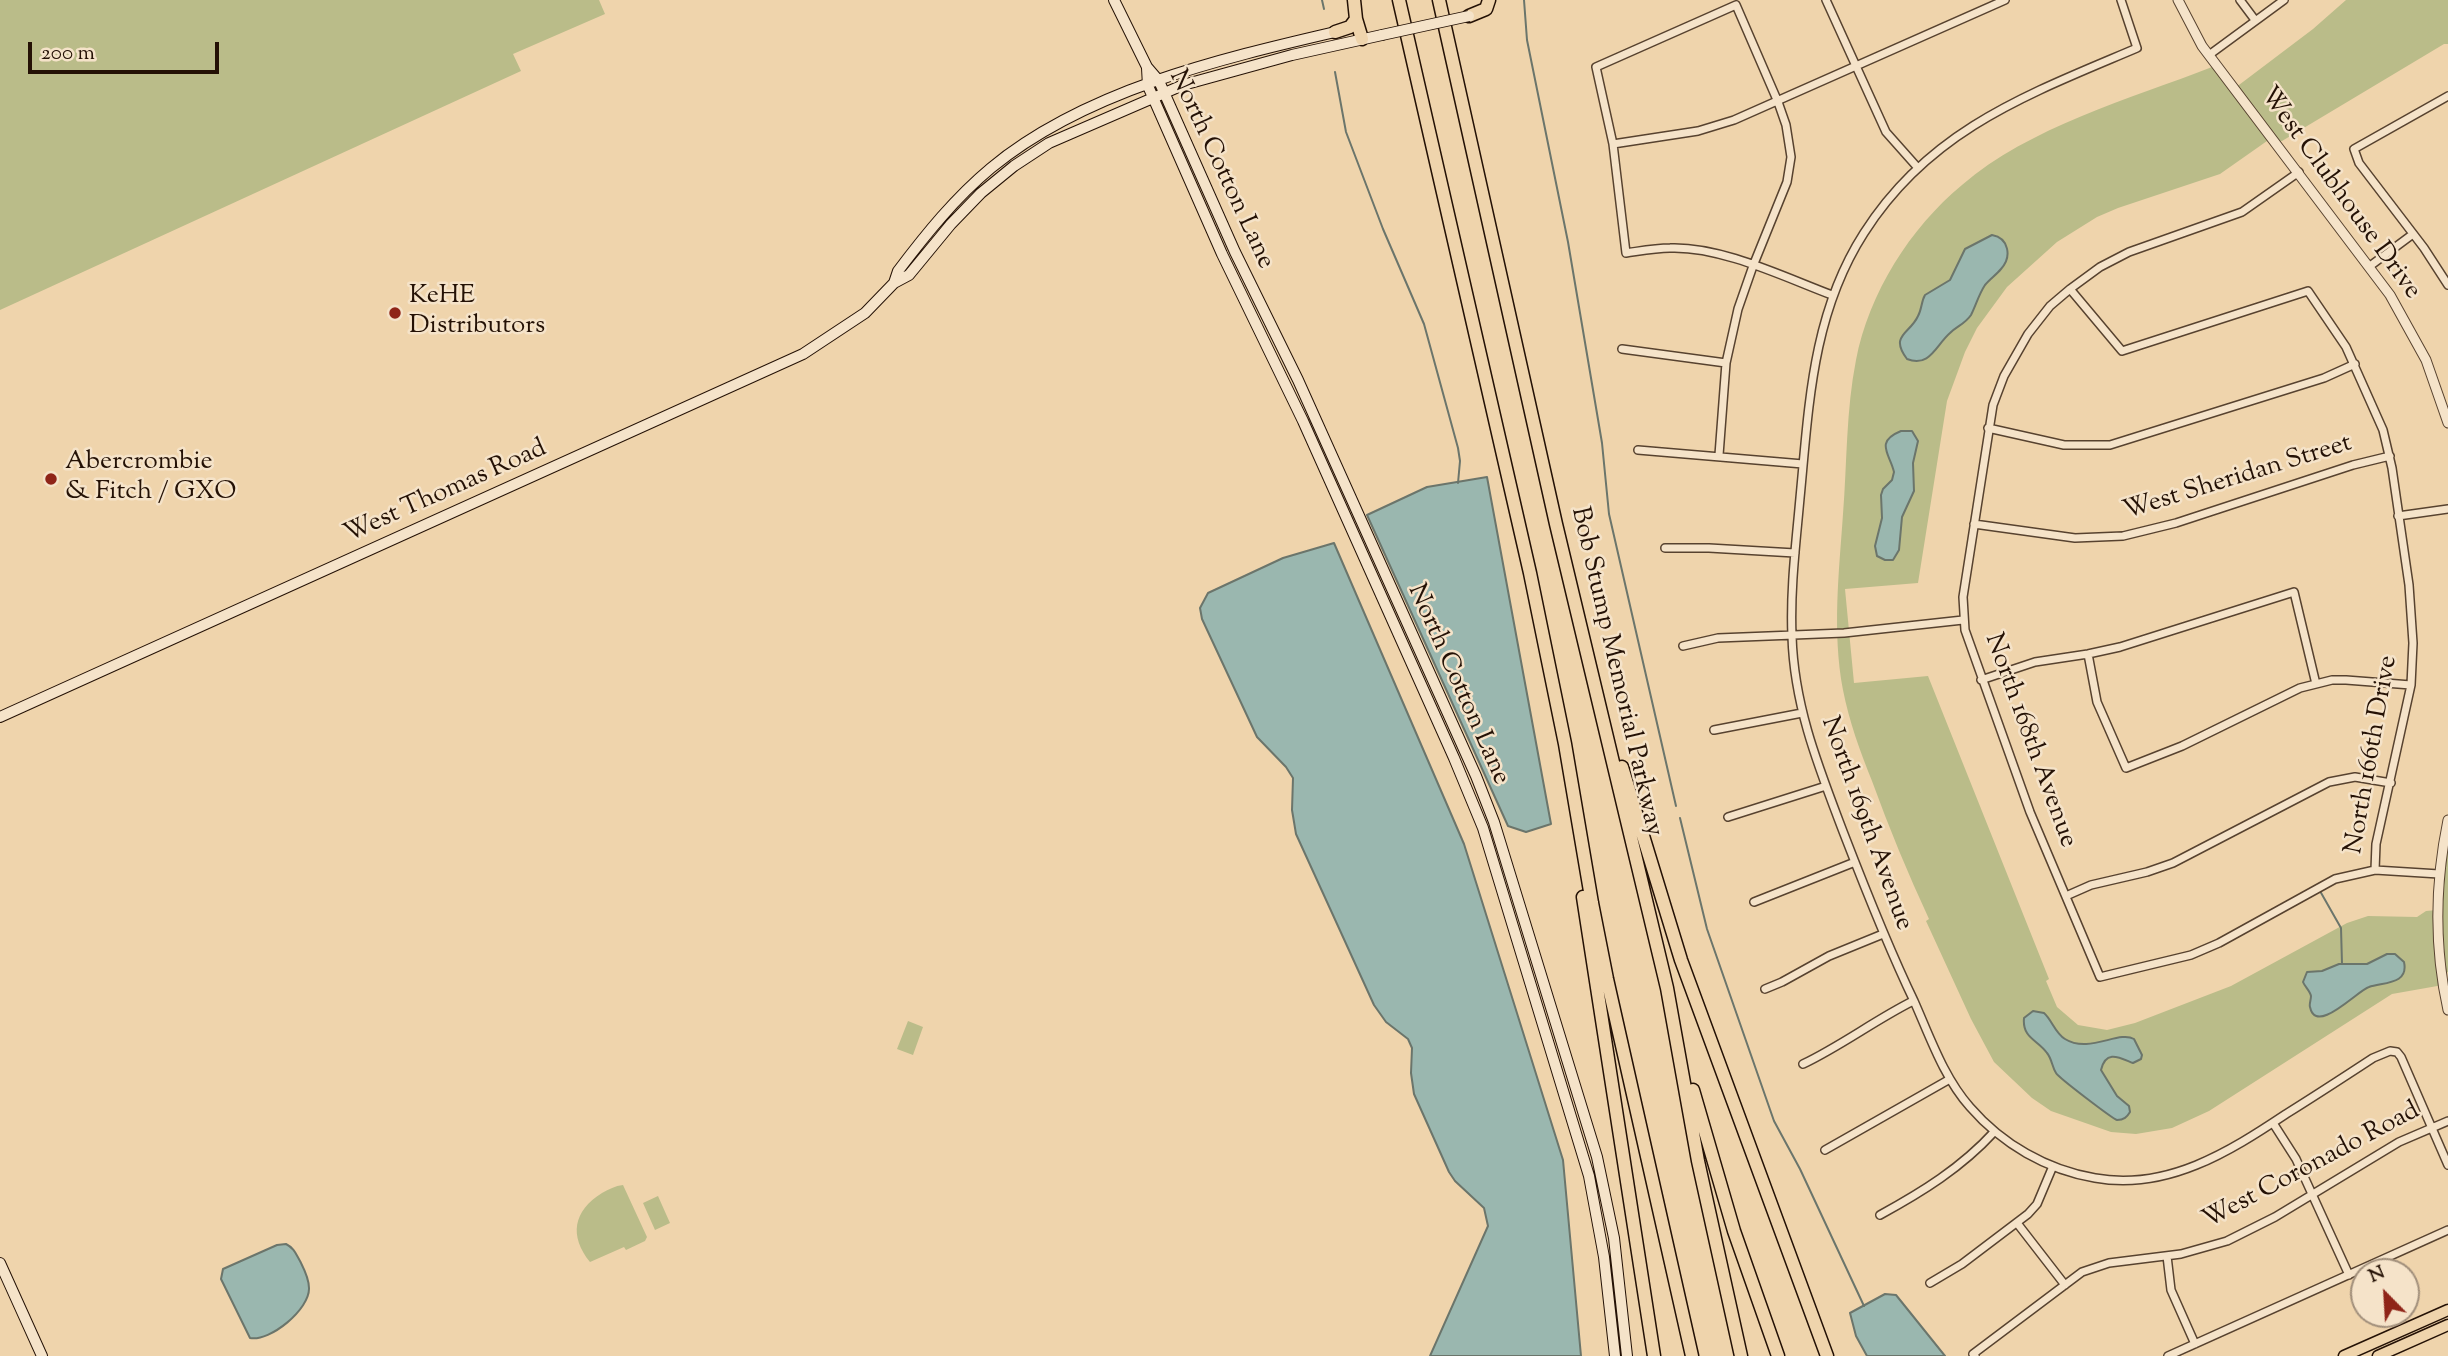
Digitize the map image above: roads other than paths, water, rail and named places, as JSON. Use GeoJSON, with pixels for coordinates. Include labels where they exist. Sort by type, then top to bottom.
{"type":"FeatureCollection","features":[{"type":"Feature","properties":{"kind":"highway"},"geometry":{"type":"LineString","coordinates":[[1354,0],[1362,39]]}},
{"type":"Feature","properties":{"kind":"highway"},"geometry":{"type":"LineString","coordinates":[[1399,0],[1530,573],[1565,744],[1611,998],[1691,1353]]}},
{"type":"Feature","properties":{"kind":"highway","name":"Bob Stump Memorial Parkway"},"geometry":{"type":"LineString","coordinates":[[1439,0],[1556,524],[1667,988],[1699,1160],[1741,1356]]}},
{"type":"Feature","properties":{"kind":"highway"},"geometry":{"type":"LineString","coordinates":[[1469,16],[1484,11],[1489,0]]}},
{"type":"Feature","properties":{"kind":"highway"},"geometry":{"type":"LineString","coordinates":[[1335,32],[1350,27],[1356,19]]}},
{"type":"Feature","properties":{"kind":"highway"},"geometry":{"type":"LineString","coordinates":[[1557,709],[1559,744],[1654,1356]]}},
{"type":"Feature","properties":{"kind":"highway"},"geometry":{"type":"LineString","coordinates":[[1602,715],[1618,751],[1681,960],[1827,1356]]}},
{"type":"Feature","properties":{"kind":"highway"},"geometry":{"type":"LineString","coordinates":[[1667,988],[1723,1196],[1778,1356]]}},
{"type":"Feature","properties":{"kind":"main road","name":"North Cotton Lane"},"geometry":{"type":"LineString","coordinates":[[1114,0],[1147,67],[1159,81],[1231,243],[1298,380],[1476,776],[1494,822],[1597,1157],[1614,1238],[1627,1356]]}},
{"type":"Feature","properties":{"kind":"main road","name":"West Thomas Road"},"geometry":{"type":"LineString","coordinates":[[0,717],[803,354],[865,313],[894,283],[909,275],[981,193],[1014,166],[1049,143],[1153,97],[1252,65],[1469,16]]}},
{"type":"Feature","properties":{"kind":"main road","name":"West Thomas Road"},"geometry":{"type":"LineString","coordinates":[[894,283],[898,271],[956,200],[992,167],[1031,139],[1072,115],[1130,89],[1148,86],[1241,55],[1335,32]]}},
{"type":"Feature","properties":{"kind":"main road","name":"North Cotton Lane"},"geometry":{"type":"LineString","coordinates":[[1147,67],[1148,86],[1203,210],[1303,421],[1465,782],[1483,828],[1588,1176],[1604,1257],[1615,1356]]}},
{"type":"Feature","properties":{"kind":"main road"},"geometry":{"type":"LineString","coordinates":[[1203,210],[1211,216],[1222,238],[1231,243]]}},
{"type":"Feature","properties":{"kind":"main road"},"geometry":{"type":"LineString","coordinates":[[0,1263],[41,1356]]}},
{"type":"Feature","properties":{"kind":"main road"},"geometry":{"type":"LineString","coordinates":[[2344,1356],[2448,1310]]}},
{"type":"Feature","properties":{"kind":"main road"},"geometry":{"type":"LineString","coordinates":[[2378,1356],[2448,1325]]}},
{"type":"Feature","properties":{"kind":"street"},"geometry":{"type":"LineString","coordinates":[[1826,0],[1886,132],[1918,168]]}},
{"type":"Feature","properties":{"kind":"street"},"geometry":{"type":"LineString","coordinates":[[1613,144],[1698,131],[1734,120],[2005,0]]}},
{"type":"Feature","properties":{"kind":"street","name":"North 169th Avenue"},"geometry":{"type":"LineString","coordinates":[[2121,0],[2137,48],[2031,93],[1954,137],[1918,168],[1865,231],[1832,295],[1812,376],[1795,553],[1792,636],[1802,713],[1810,745],[1883,934],[1950,1079],[1970,1107],[1994,1132],[2020,1151],[2053,1166],[2098,1179],[2141,1180],[2167,1176],[2213,1159],[2381,1054],[2397,1052],[2432,1127]]}},
{"type":"Feature","properties":{"kind":"street","name":"West Clubhouse Drive"},"geometry":{"type":"LineString","coordinates":[[2178,0],[2194,34],[2370,266],[2400,312],[2432,376],[2448,423]]}},
{"type":"Feature","properties":{"kind":"street"},"geometry":{"type":"LineString","coordinates":[[2240,0],[2255,20]]}},
{"type":"Feature","properties":{"kind":"street"},"geometry":{"type":"LineString","coordinates":[[2209,55],[2284,0]]}},
{"type":"Feature","properties":{"kind":"street"},"geometry":{"type":"LineString","coordinates":[[1719,455],[1726,363],[1738,309],[1753,266],[1787,182],[1791,156],[1786,125],[1736,5],[1596,67],[1613,144],[1626,253],[1671,247],[1719,255],[1753,266],[1832,295]]}},
{"type":"Feature","properties":{"kind":"street"},"geometry":{"type":"LineString","coordinates":[[2448,96],[2354,149],[2359,163],[2444,271],[2448,285]]}},
{"type":"Feature","properties":{"kind":"street","name":"North 168th Avenue"},"geometry":{"type":"LineString","coordinates":[[2299,172],[2242,212],[2129,252],[2100,267],[2070,289],[2039,319],[2018,349],[1998,388],[1988,428],[1963,597],[1963,620],[1981,680],[2029,812],[2100,977],[2191,955],[2219,943],[2326,883],[2375,870]]}},
{"type":"Feature","properties":{"kind":"street"},"geometry":{"type":"LineString","coordinates":[[2370,266],[2413,234]]}},
{"type":"Feature","properties":{"kind":"street","name":"North 166th Drive"},"geometry":{"type":"LineString","coordinates":[[2070,289],[2122,351],[2308,291],[2339,335],[2355,364],[2377,414],[2390,456],[2412,617],[2411,685],[2391,783],[2375,844],[2375,870]]}},
{"type":"Feature","properties":{"kind":"street"},"geometry":{"type":"LineString","coordinates":[[1622,349],[1726,363]]}},
{"type":"Feature","properties":{"kind":"street"},"geometry":{"type":"LineString","coordinates":[[1988,428],[2064,445],[2110,445],[2312,382],[2355,364]]}},
{"type":"Feature","properties":{"kind":"street"},"geometry":{"type":"LineString","coordinates":[[1638,450],[1803,464]]}},
{"type":"Feature","properties":{"kind":"street","name":"West Sheridan Street"},"geometry":{"type":"LineString","coordinates":[[1974,524],[2074,538],[2123,536],[2165,526],[2353,465],[2390,456]]}},
{"type":"Feature","properties":{"kind":"street"},"geometry":{"type":"LineString","coordinates":[[2398,516],[2448,509]]}},
{"type":"Feature","properties":{"kind":"street"},"geometry":{"type":"LineString","coordinates":[[1665,548],[1795,553]]}},
{"type":"Feature","properties":{"kind":"street"},"geometry":{"type":"LineString","coordinates":[[1981,680],[2035,662],[2119,647],[2294,592],[2316,684]]}},
{"type":"Feature","properties":{"kind":"street"},"geometry":{"type":"LineString","coordinates":[[1683,646],[1718,638],[1792,636],[1963,620]]}},
{"type":"Feature","properties":{"kind":"street"},"geometry":{"type":"LineString","coordinates":[[2088,654],[2097,702],[2126,768],[2182,746],[2286,694],[2316,684],[2332,680],[2364,680],[2411,685]]}},
{"type":"Feature","properties":{"kind":"street"},"geometry":{"type":"LineString","coordinates":[[1714,730],[1802,713]]}},
{"type":"Feature","properties":{"kind":"street"},"geometry":{"type":"LineString","coordinates":[[2066,896],[2091,885],[2166,866],[2321,785],[2355,777],[2391,783]]}},
{"type":"Feature","properties":{"kind":"street"},"geometry":{"type":"LineString","coordinates":[[1728,817],[1826,786]]}},
{"type":"Feature","properties":{"kind":"street"},"geometry":{"type":"LineString","coordinates":[[2448,820],[2439,874],[2439,953],[2448,1010]]}},
{"type":"Feature","properties":{"kind":"street"},"geometry":{"type":"LineString","coordinates":[[1754,902],[1855,862]]}},
{"type":"Feature","properties":{"kind":"street"},"geometry":{"type":"LineString","coordinates":[[2375,870],[2439,874]]}},
{"type":"Feature","properties":{"kind":"street"},"geometry":{"type":"LineString","coordinates":[[1765,989],[1829,956],[1883,934]]}},
{"type":"Feature","properties":{"kind":"street"},"geometry":{"type":"LineString","coordinates":[[1803,1064],[1913,1001]]}},
{"type":"Feature","properties":{"kind":"street"},"geometry":{"type":"LineString","coordinates":[[1825,1150],[1950,1079]]}},
{"type":"Feature","properties":{"kind":"street","name":"West Coronado Road"},"geometry":{"type":"LineString","coordinates":[[1974,1355],[2082,1272],[2097,1266],[2181,1254],[2227,1241],[2313,1195],[2399,1142],[2448,1121]]}},
{"type":"Feature","properties":{"kind":"street"},"geometry":{"type":"LineString","coordinates":[[2273,1123],[2296,1159],[2349,1275]]}},
{"type":"Feature","properties":{"kind":"street"},"geometry":{"type":"LineString","coordinates":[[2432,1127],[2448,1165]]}},
{"type":"Feature","properties":{"kind":"street"},"geometry":{"type":"LineString","coordinates":[[1880,1214],[1951,1172],[1975,1153],[1994,1132]]}},
{"type":"Feature","properties":{"kind":"street"},"geometry":{"type":"LineString","coordinates":[[1930,1283],[1962,1264],[2017,1223],[2037,1204],[2053,1166]]}},
{"type":"Feature","properties":{"kind":"street"},"geometry":{"type":"LineString","coordinates":[[2017,1223],[2065,1285]]}},
{"type":"Feature","properties":{"kind":"street"},"geometry":{"type":"LineString","coordinates":[[2168,1356],[2448,1230]]}},
{"type":"Feature","properties":{"kind":"street"},"geometry":{"type":"LineString","coordinates":[[2167,1256],[2171,1290],[2195,1344]]}},
{"type":"Feature","properties":{"kind":"water"},"geometry":{"type":"Polygon","coordinates":[[[1992,235],[2005,244],[2007,259],[1985,285],[1971,315],[1927,358],[1915,361],[1907,359],[1900,340],[1918,316],[1925,295],[1950,280],[1965,249],[1992,235]]]}},
{"type":"Feature","properties":{"kind":"water"},"geometry":{"type":"Polygon","coordinates":[[[1901,431],[1912,431],[1918,441],[1913,463],[1914,491],[1902,517],[1899,550],[1893,560],[1885,560],[1877,556],[1875,546],[1882,518],[1881,495],[1892,480],[1894,472],[1886,444],[1893,435],[1901,431]]]}},
{"type":"Feature","properties":{"kind":"water"},"geometry":{"type":"Polygon","coordinates":[[[1487,477],[1551,824],[1526,832],[1508,826],[1367,515],[1427,487],[1487,477]]]}},
{"type":"Feature","properties":{"kind":"water"},"geometry":{"type":"Polygon","coordinates":[[[1334,543],[1464,844],[1563,1160],[1581,1356],[1430,1356],[1488,1226],[1484,1208],[1449,1172],[1414,1094],[1412,1048],[1408,1039],[1386,1022],[1374,1005],[1296,834],[1292,810],[1293,778],[1257,737],[1202,619],[1200,608],[1208,593],[1283,558],[1334,543]]]}},
{"type":"Feature","properties":{"kind":"water"},"geometry":{"type":"Polygon","coordinates":[[[2387,954],[2395,954],[2404,962],[2405,969],[2399,979],[2369,987],[2328,1014],[2320,1017],[2314,1015],[2310,1006],[2310,994],[2303,982],[2307,972],[2322,971],[2339,964],[2367,964],[2387,954]]]}},
{"type":"Feature","properties":{"kind":"water"},"geometry":{"type":"Polygon","coordinates":[[[2033,1011],[2044,1013],[2065,1039],[2074,1043],[2093,1043],[2120,1037],[2134,1039],[2142,1055],[2141,1059],[2133,1063],[2110,1057],[2103,1063],[2101,1070],[2117,1096],[2129,1106],[2130,1112],[2126,1117],[2119,1120],[2113,1118],[2056,1073],[2047,1053],[2025,1030],[2024,1018],[2033,1011]]]}},
{"type":"Feature","properties":{"kind":"water"},"geometry":{"type":"Polygon","coordinates":[[[286,1244],[294,1251],[306,1274],[308,1296],[296,1314],[278,1329],[268,1335],[250,1338],[221,1279],[223,1269],[277,1245],[286,1244]]]}},
{"type":"Feature","properties":{"kind":"water"},"geometry":{"type":"Polygon","coordinates":[[[1885,1294],[1896,1295],[1945,1356],[1867,1356],[1856,1336],[1850,1313],[1885,1294]]]}},
{"type":"Feature","properties":{"kind":"waterway"},"geometry":{"type":"LineString","coordinates":[[1322,0],[1324,9]]}},
{"type":"Feature","properties":{"kind":"waterway"},"geometry":{"type":"LineString","coordinates":[[1524,0],[1527,40],[1568,242],[1602,443],[1609,514],[1676,806]]}},
{"type":"Feature","properties":{"kind":"waterway"},"geometry":{"type":"LineString","coordinates":[[1335,72],[1346,132],[1383,229],[1424,324],[1458,448],[1458,483]]}},
{"type":"Feature","properties":{"kind":"waterway"},"geometry":{"type":"LineString","coordinates":[[1680,818],[1707,929],[1774,1121],[1800,1169],[1864,1306]]}},
{"type":"Feature","properties":{"kind":"waterway"},"geometry":{"type":"LineString","coordinates":[[2320,891],[2341,928],[2342,964]]}},
{"type":"Feature","properties":{"kind":"place","name":"KeHE Distributors"},"geometry":{"type":"Point","coordinates":[395,313]}},
{"type":"Feature","properties":{"kind":"place","name":"Abercrombie & Fitch / GXO"},"geometry":{"type":"Point","coordinates":[51,479]}}]}
